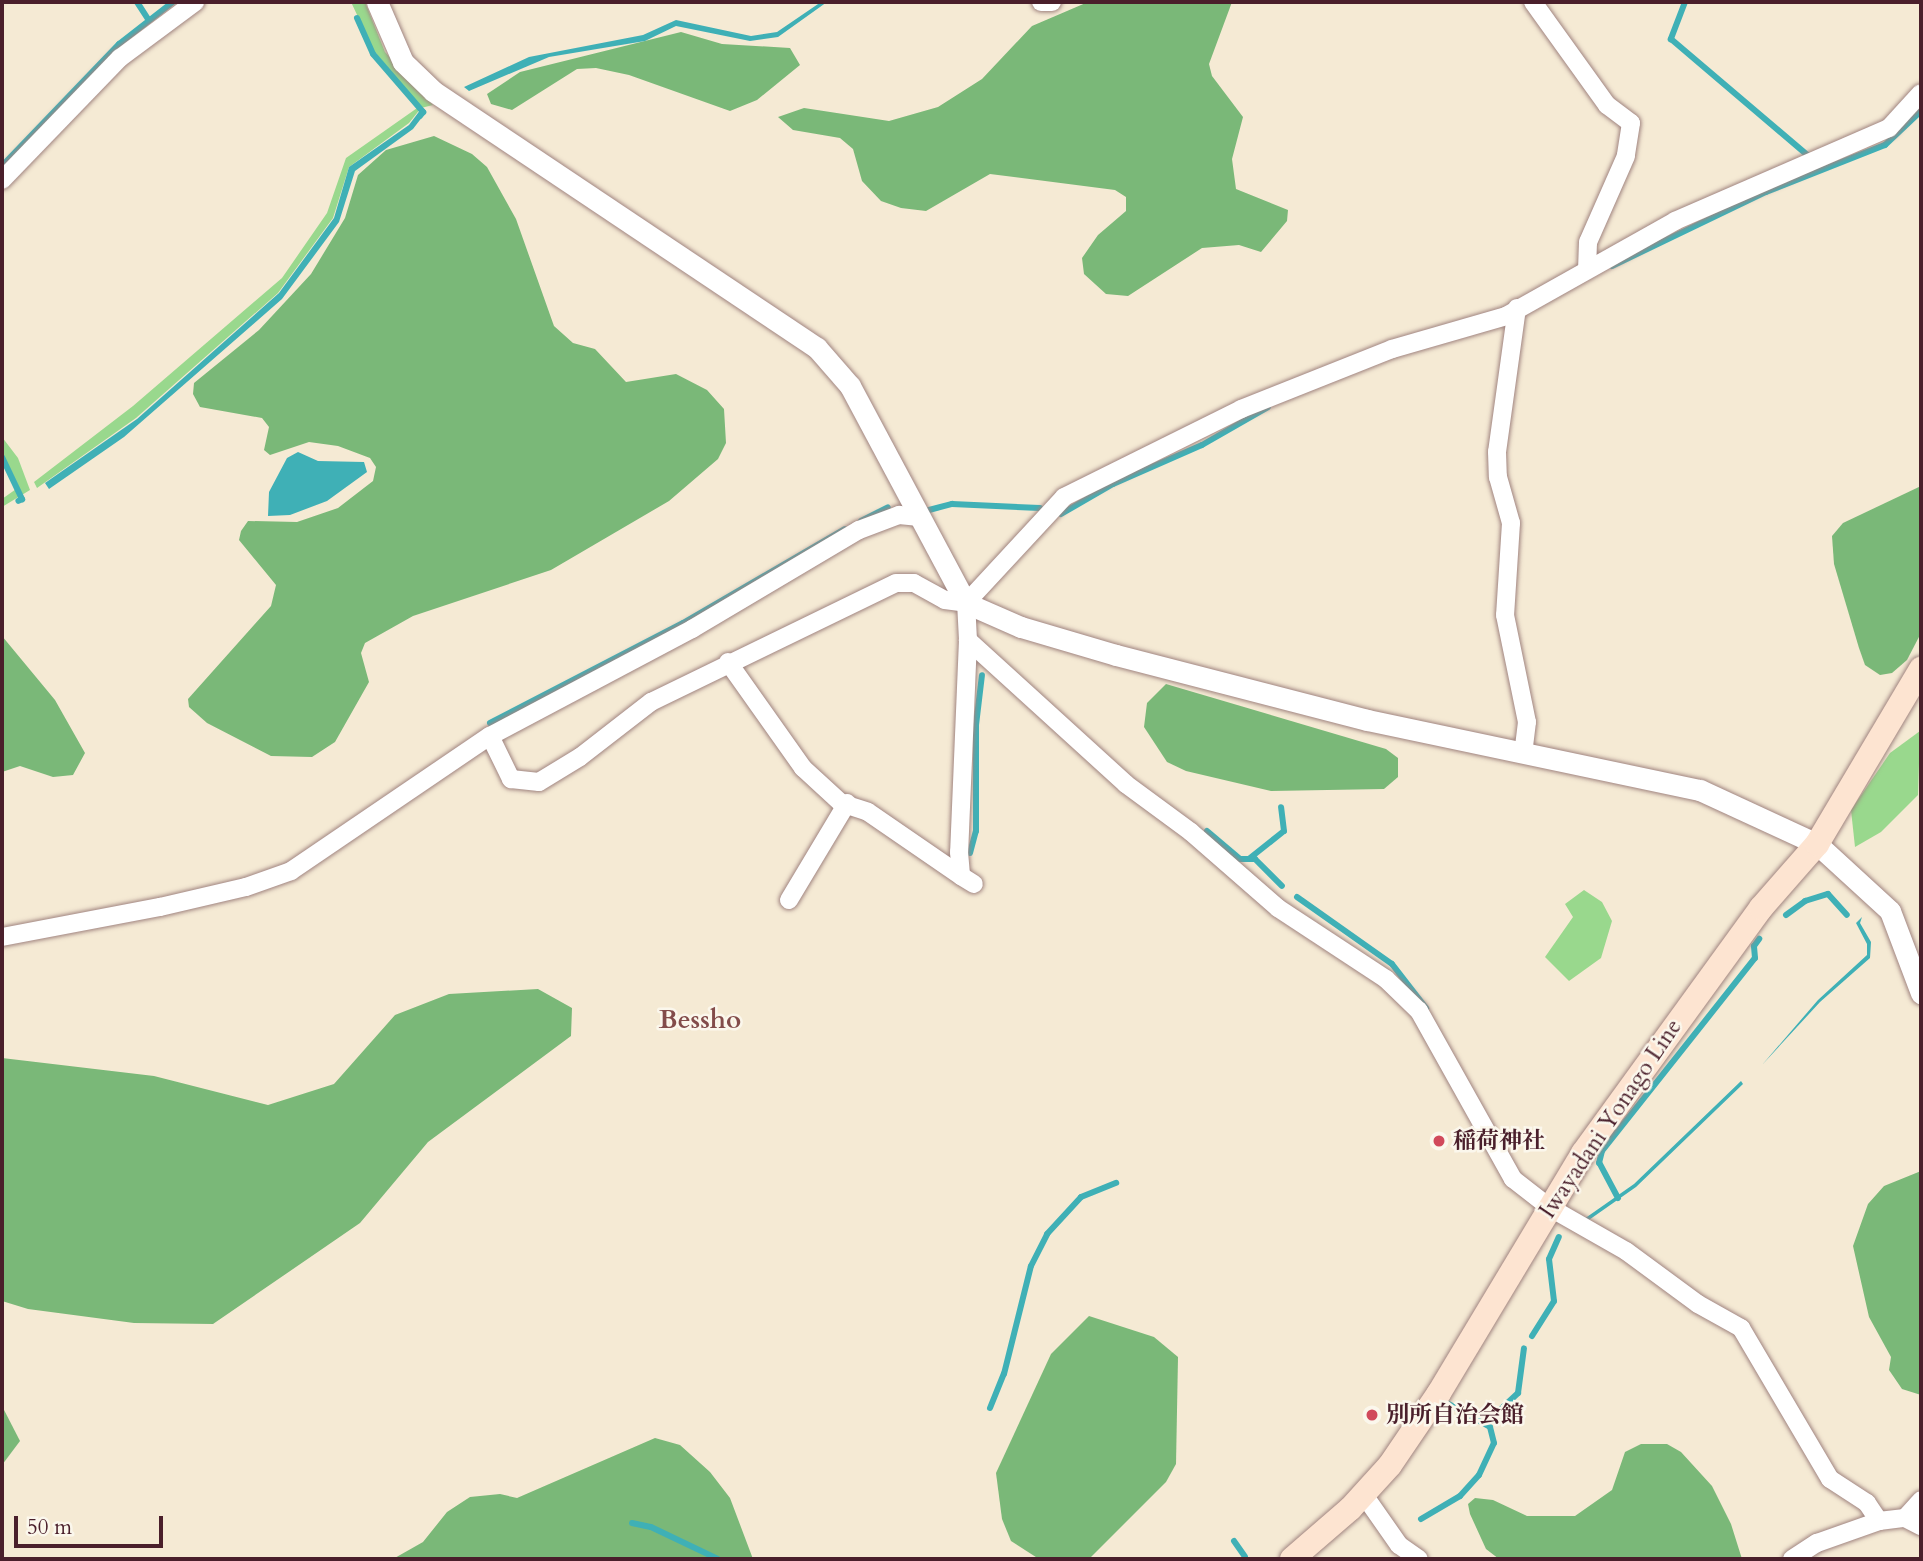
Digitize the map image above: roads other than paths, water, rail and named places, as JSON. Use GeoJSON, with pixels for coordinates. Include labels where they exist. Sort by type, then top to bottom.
{"type":"FeatureCollection","features":[{"type":"Feature","properties":{"kind":"main road","name":"Iwayadani Yonago Line"},"geometry":{"type":"LineString","coordinates":[[1292,1559],[1364,1495],[1431,1405],[1549,1207],[1611,1113],[1745,930],[1817,844],[1921,669]]}},
{"type":"Feature","properties":{"kind":"street"},"geometry":{"type":"LineString","coordinates":[[2,180],[120,58],[195,2]]}},
{"type":"Feature","properties":{"kind":"street"},"geometry":{"type":"LineString","coordinates":[[377,2],[403,62],[433,91],[817,348],[850,386],[917,517],[966,603],[967,880],[868,811],[841,803],[803,768],[728,662]]}},
{"type":"Feature","properties":{"kind":"street"},"geometry":{"type":"LineString","coordinates":[[1041,2],[1052,2]]}},
{"type":"Feature","properties":{"kind":"street"},"geometry":{"type":"LineString","coordinates":[[1533,2],[1607,105],[1631,123],[1626,156],[1588,242],[1587,269]]}},
{"type":"Feature","properties":{"kind":"street"},"geometry":{"type":"LineString","coordinates":[[966,603],[1064,497],[1241,410],[1392,349],[1506,316],[1675,221],[1889,128],[1921,93]]}},
{"type":"Feature","properties":{"kind":"street"},"geometry":{"type":"LineString","coordinates":[[1517,308],[1499,414],[1497,452],[1498,477],[1511,523],[1505,615],[1527,722],[1523,753]]}},
{"type":"Feature","properties":{"kind":"street"},"geometry":{"type":"LineString","coordinates":[[2,937],[160,907],[246,887],[291,871],[491,736],[692,629],[859,530],[899,515],[917,517]]}},
{"type":"Feature","properties":{"kind":"street"},"geometry":{"type":"LineString","coordinates":[[491,736],[511,779],[539,782],[580,757],[651,702],[728,662],[903,581],[945,600],[966,603],[1021,627],[1116,655],[1367,720],[1700,790],[1817,844],[1890,911],[1921,993]]}},
{"type":"Feature","properties":{"kind":"street"},"geometry":{"type":"LineString","coordinates":[[968,640],[1126,784],[1191,832],[1278,908],[1387,979],[1419,1011],[1513,1179],[1549,1207],[1626,1251],[1698,1304],[1741,1328],[1830,1479],[1867,1503],[1879,1521]]}},
{"type":"Feature","properties":{"kind":"street"},"geometry":{"type":"LineString","coordinates":[[789,900],[847,803]]}},
{"type":"Feature","properties":{"kind":"street"},"geometry":{"type":"LineString","coordinates":[[1364,1495],[1399,1545],[1419,1559]]}},
{"type":"Feature","properties":{"kind":"street"},"geometry":{"type":"LineString","coordinates":[[1792,1559],[1817,1543],[1879,1521],[1913,1522],[1921,1500]]}},
{"type":"Feature","properties":{"kind":"water"},"geometry":{"type":"Polygon","coordinates":[[[821,2],[827,2],[778,37],[750,41],[676,26],[645,41],[549,57],[469,91],[464,87],[529,57],[643,35],[676,20],[751,36],[777,32],[821,2]]]}},
{"type":"Feature","properties":{"kind":"water"},"geometry":{"type":"Polygon","coordinates":[[[421,109],[426,112],[413,129],[355,171],[339,222],[282,299],[124,437],[49,489],[45,483],[137,419],[279,293],[334,218],[349,167],[409,125],[421,109]]]}},
{"type":"Feature","properties":{"kind":"water"},"geometry":{"type":"Polygon","coordinates":[[[298,452],[318,461],[364,462],[367,472],[327,501],[290,515],[268,516],[269,492],[287,458],[298,452]]]}},
{"type":"Feature","properties":{"kind":"water"},"geometry":{"type":"Polygon","coordinates":[[[1862,917],[1860,923],[1871,942],[1870,958],[1820,1002],[1762,1065],[1818,1000],[1867,955],[1867,944],[1856,923],[1862,917]]]}},
{"type":"Feature","properties":{"kind":"water"},"geometry":{"type":"Polygon","coordinates":[[[1741,1081],[1743,1084],[1636,1187],[1586,1222],[1584,1219],[1634,1184],[1741,1081]]]}},
{"type":"Feature","properties":{"kind":"waterway"},"geometry":{"type":"LineString","coordinates":[[137,2],[148,19]]}},
{"type":"Feature","properties":{"kind":"waterway"},"geometry":{"type":"LineString","coordinates":[[2,166],[119,44],[173,2]]}},
{"type":"Feature","properties":{"kind":"waterway"},"geometry":{"type":"LineString","coordinates":[[1685,2],[1671,39],[1812,159]]}},
{"type":"Feature","properties":{"kind":"waterway"},"geometry":{"type":"LineString","coordinates":[[357,18],[373,54],[423,112],[420,116]]}},
{"type":"Feature","properties":{"kind":"waterway"},"geometry":{"type":"LineString","coordinates":[[1612,266],[1766,192],[1885,145],[1921,111]]}},
{"type":"Feature","properties":{"kind":"waterway"},"geometry":{"type":"LineString","coordinates":[[1061,514],[1113,484],[1202,445],[1268,407]]}},
{"type":"Feature","properties":{"kind":"waterway"},"geometry":{"type":"LineString","coordinates":[[2,457],[22,499],[18,501]]}},
{"type":"Feature","properties":{"kind":"waterway"},"geometry":{"type":"LineString","coordinates":[[929,510],[952,504],[1040,508]]}},
{"type":"Feature","properties":{"kind":"waterway"},"geometry":{"type":"LineString","coordinates":[[861,521],[888,507]]}},
{"type":"Feature","properties":{"kind":"waterway"},"geometry":{"type":"LineString","coordinates":[[490,723],[683,623],[845,529]]}},
{"type":"Feature","properties":{"kind":"waterway"},"geometry":{"type":"LineString","coordinates":[[970,853],[976,831],[976,725],[982,675]]}},
{"type":"Feature","properties":{"kind":"waterway"},"geometry":{"type":"LineString","coordinates":[[1250,858],[1284,831],[1281,807]]}},
{"type":"Feature","properties":{"kind":"waterway"},"geometry":{"type":"LineString","coordinates":[[1207,831],[1240,859],[1255,859],[1282,886]]}},
{"type":"Feature","properties":{"kind":"waterway"},"geometry":{"type":"LineString","coordinates":[[1786,915],[1805,901],[1828,894],[1847,915]]}},
{"type":"Feature","properties":{"kind":"waterway"},"geometry":{"type":"LineString","coordinates":[[1297,897],[1392,964],[1426,1008]]}},
{"type":"Feature","properties":{"kind":"waterway"},"geometry":{"type":"LineString","coordinates":[[1618,1198],[1599,1163],[1602,1151],[1755,958],[1754,946],[1759,939]]}},
{"type":"Feature","properties":{"kind":"waterway"},"geometry":{"type":"LineString","coordinates":[[990,1408],[1004,1374],[1031,1266],[1047,1234],[1081,1197],[1116,1183]]}},
{"type":"Feature","properties":{"kind":"waterway"},"geometry":{"type":"LineString","coordinates":[[1532,1336],[1554,1301],[1549,1259],[1559,1237]]}},
{"type":"Feature","properties":{"kind":"waterway"},"geometry":{"type":"LineString","coordinates":[[1502,1408],[1518,1393],[1524,1348]]}},
{"type":"Feature","properties":{"kind":"waterway"},"geometry":{"type":"LineString","coordinates":[[1421,1519],[1460,1496],[1479,1475],[1494,1443],[1490,1427],[1447,1403]]}},
{"type":"Feature","properties":{"kind":"waterway"},"geometry":{"type":"LineString","coordinates":[[632,1523],[651,1527],[718,1559]]}},
{"type":"Feature","properties":{"kind":"waterway"},"geometry":{"type":"LineString","coordinates":[[1234,1541],[1245,1557]]}},
{"type":"Feature","properties":{"kind":"place","name":"稲荷神社"},"geometry":{"type":"Point","coordinates":[1439,1141]}},
{"type":"Feature","properties":{"kind":"place","name":"別所自治会館"},"geometry":{"type":"Point","coordinates":[1372,1415]}},
{"type":"Feature","properties":{"kind":"district","name":"Bessho"},"geometry":{"type":"Point","coordinates":[700,1020]}}]}
